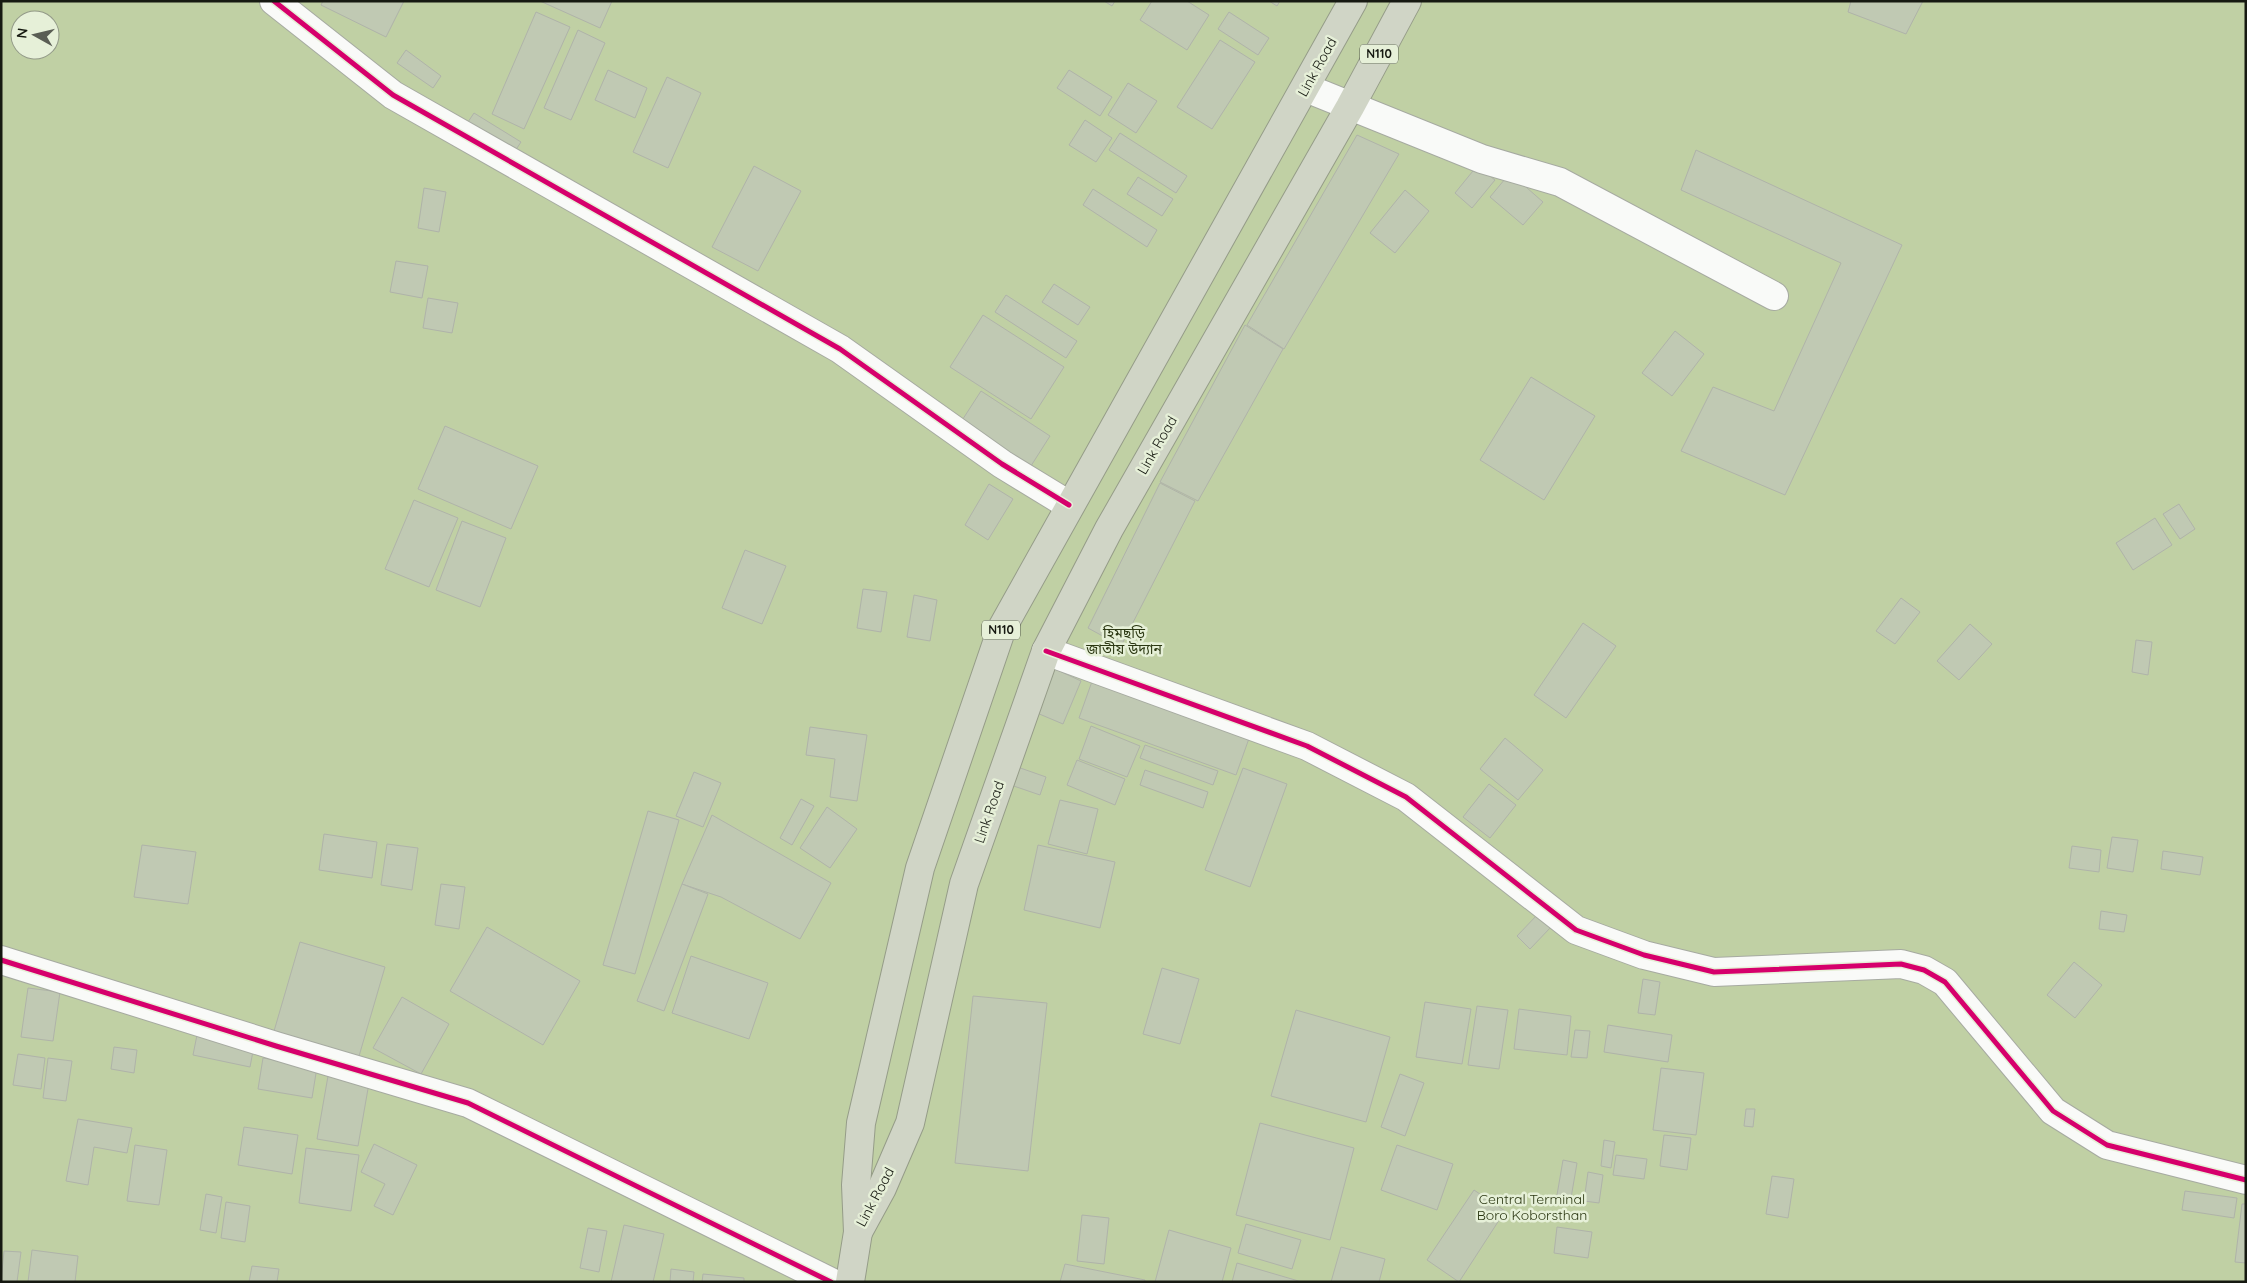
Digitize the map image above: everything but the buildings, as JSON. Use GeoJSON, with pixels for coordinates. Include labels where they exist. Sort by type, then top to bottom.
{"type":"FeatureCollection","features":[{"type":"Feature","properties":{"kind":"highway","name":"Link Road"},"geometry":{"type":"LineString","coordinates":[[858,1232],[856,1185],[861,1123],[920,868],[1002,628],[1069,505],[1306,88],[1353,1]]}},
{"type":"Feature","properties":{"kind":"highway","name":"Link Road"},"geometry":{"type":"LineString","coordinates":[[858,1232],[882,1188],[910,1123],[964,884],[1046,650],[1109,529],[1350,108],[1407,1]]}},
{"type":"Feature","properties":{"kind":"highway","name":"N110"},"geometry":{"type":"LineString","coordinates":[[850,1282],[858,1232]]}},
{"type":"Feature","properties":{"kind":"street"},"geometry":{"type":"LineString","coordinates":[[274,1],[393,95],[840,349],[1002,464],[1069,505]]}},
{"type":"Feature","properties":{"kind":"street"},"geometry":{"type":"LineString","coordinates":[[1306,88],[1350,108],[1482,159],[1560,182],[1774,296]]}},
{"type":"Feature","properties":{"kind":"street"},"geometry":{"type":"LineString","coordinates":[[1046,650],[1307,746],[1406,797],[1576,930],[1644,955],[1714,972],[1901,964],[1924,970],[1946,982],[2053,1111],[2107,1145],[2246,1180]]}},
{"type":"Feature","properties":{"kind":"street"},"geometry":{"type":"LineString","coordinates":[[1,960],[276,1046],[468,1103],[831,1282]]}},
{"type":"Feature","properties":{"kind":"green space","name":"হিমছড়ি জাতীয় উদ্যান"},"geometry":{"type":"Polygon","coordinates":[[[1,1],[2246,1],[2246,1282],[1,1282],[1,1]]]}},
{"type":"Feature","properties":{"kind":"cycle path"},"geometry":{"type":"LineString","coordinates":[[274,1],[393,95],[840,349],[1002,464],[1069,505]]}},
{"type":"Feature","properties":{"kind":"cycle path"},"geometry":{"type":"LineString","coordinates":[[1046,651],[1307,746],[1406,797],[1576,930],[1644,955],[1714,972],[1901,964],[1924,970],[1945,982],[2053,1111],[2107,1145],[2246,1180]]}},
{"type":"Feature","properties":{"kind":"cycle path"},"geometry":{"type":"LineString","coordinates":[[1,960],[276,1046],[468,1103],[831,1282]]}},
{"type":"Feature","properties":{"kind":"park label","name":"Central Terminal Boro Koborsthan"},"geometry":{"type":"Point","coordinates":[1532,1208]}}]}
